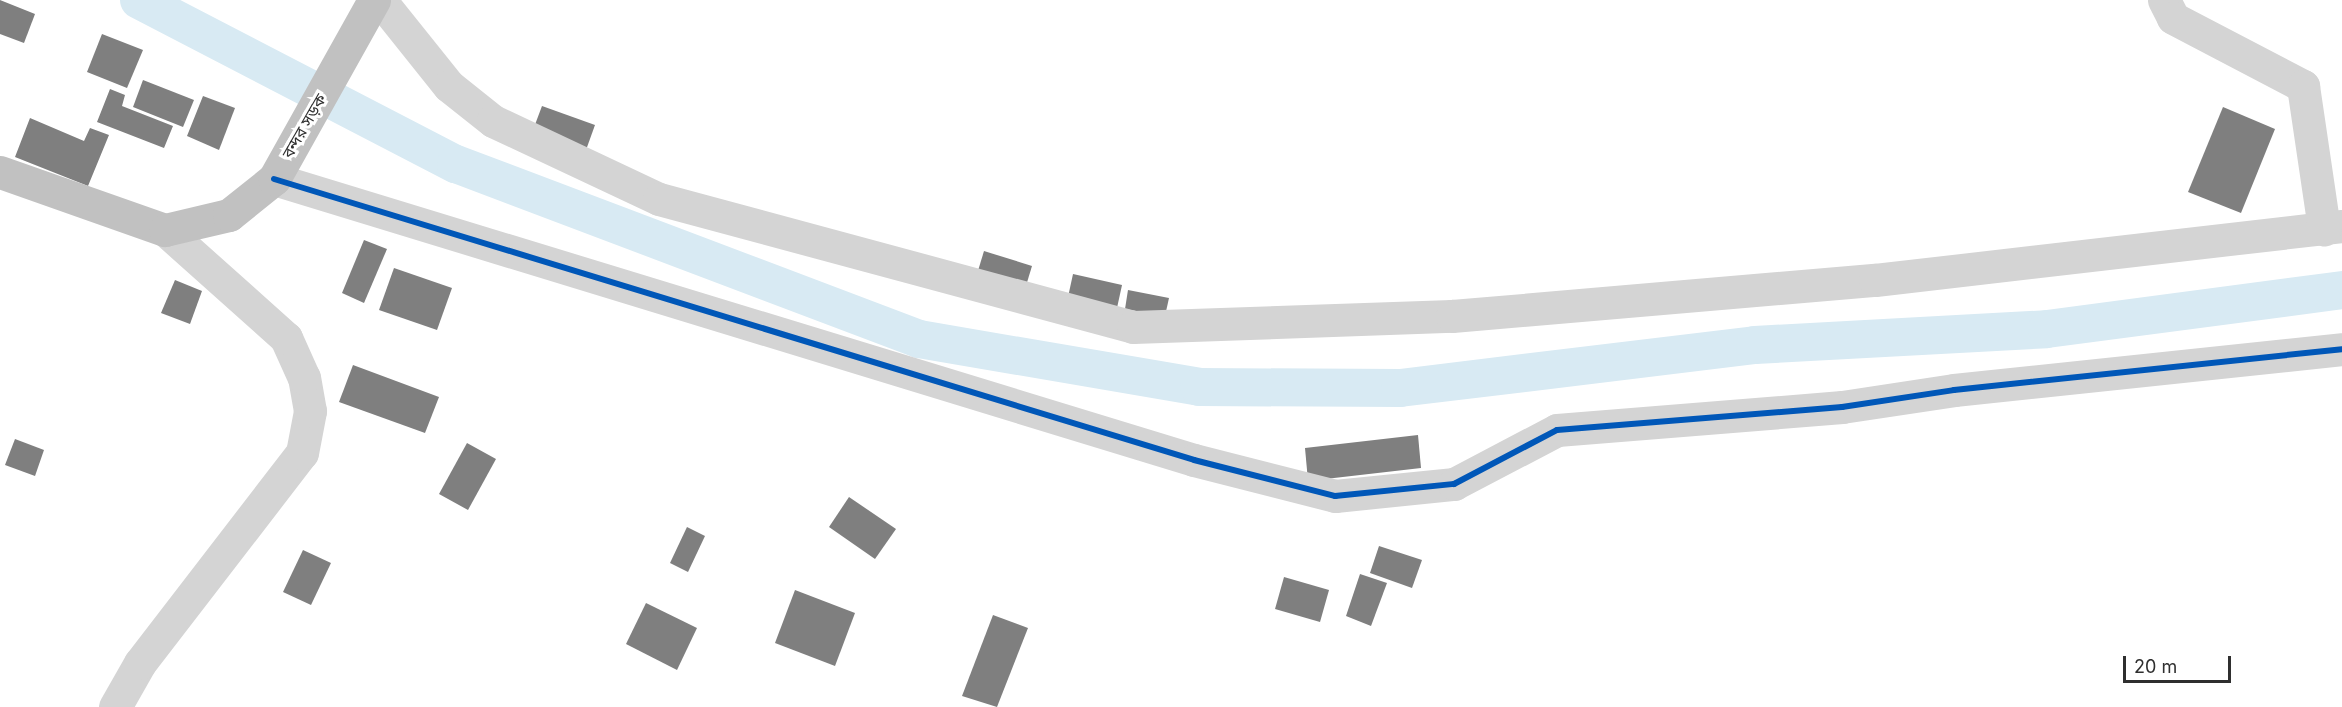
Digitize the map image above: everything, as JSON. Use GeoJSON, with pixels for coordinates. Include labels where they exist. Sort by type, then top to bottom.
{"type":"FeatureCollection","features":[{"type":"Feature","properties":{"kind":"highway","name":"বন্দর সড়ক"},"geometry":{"type":"LineString","coordinates":[[165,230],[229,215],[274,179],[372,8]]}},
{"type":"Feature","properties":{"kind":"highway"},"geometry":{"type":"LineString","coordinates":[[0,172],[165,230]]}},
{"type":"Feature","properties":{"kind":"street"},"geometry":{"type":"LineString","coordinates":[[372,8],[449,86],[493,121],[659,199],[1133,327],[1452,316],[1875,280],[2333,227],[2303,86],[2174,18],[2164,0]]}},
{"type":"Feature","properties":{"kind":"street"},"geometry":{"type":"LineString","coordinates":[[274,179],[1194,460],[1335,496],[1454,484],[1557,430],[1842,407],[1954,390],[2342,349]]}},
{"type":"Feature","properties":{"kind":"street"},"geometry":{"type":"LineString","coordinates":[[115,707],[140,663],[302,453],[310,411],[304,378],[286,338],[165,230]]}},
{"type":"Feature","properties":{"kind":"building"},"geometry":{"type":"Polygon","coordinates":[[[0,0],[35,14],[24,43],[0,34],[0,0]]]}},
{"type":"Feature","properties":{"kind":"building"},"geometry":{"type":"Polygon","coordinates":[[[102,34],[143,50],[127,88],[87,72],[102,34]]]}},
{"type":"Feature","properties":{"kind":"building"},"geometry":{"type":"Polygon","coordinates":[[[143,80],[194,100],[183,127],[133,107],[143,80]]]}},
{"type":"Feature","properties":{"kind":"building"},"geometry":{"type":"Polygon","coordinates":[[[110,89],[125,95],[122,106],[173,126],[164,148],[97,122],[110,89]]]}},
{"type":"Feature","properties":{"kind":"building"},"geometry":{"type":"Polygon","coordinates":[[[203,96],[235,108],[219,150],[187,136],[203,96]]]}},
{"type":"Feature","properties":{"kind":"building"},"geometry":{"type":"Polygon","coordinates":[[[542,106],[595,125],[586,150],[533,130],[542,106]]]}},
{"type":"Feature","properties":{"kind":"building"},"geometry":{"type":"Polygon","coordinates":[[[2223,107],[2275,129],[2241,213],[2188,192],[2223,107]]]}},
{"type":"Feature","properties":{"kind":"building"},"geometry":{"type":"Polygon","coordinates":[[[30,118],[84,141],[90,128],[109,135],[88,186],[15,157],[30,118]]]}},
{"type":"Feature","properties":{"kind":"building"},"geometry":{"type":"Polygon","coordinates":[[[364,240],[387,249],[364,303],[342,293],[364,240]]]}},
{"type":"Feature","properties":{"kind":"building"},"geometry":{"type":"Polygon","coordinates":[[[984,251],[1032,266],[1025,289],[977,274],[984,251]]]}},
{"type":"Feature","properties":{"kind":"building"},"geometry":{"type":"Polygon","coordinates":[[[394,268],[452,288],[437,330],[379,310],[394,268]]]}},
{"type":"Feature","properties":{"kind":"building"},"geometry":{"type":"Polygon","coordinates":[[[1073,274],[1122,285],[1117,308],[1068,297],[1073,274]]]}},
{"type":"Feature","properties":{"kind":"building"},"geometry":{"type":"Polygon","coordinates":[[[175,280],[202,291],[190,324],[161,313],[175,280]]]}},
{"type":"Feature","properties":{"kind":"building"},"geometry":{"type":"Polygon","coordinates":[[[1128,290],[1169,298],[1165,316],[1125,309],[1128,290]]]}},
{"type":"Feature","properties":{"kind":"building"},"geometry":{"type":"Polygon","coordinates":[[[353,365],[439,397],[425,433],[339,402],[353,365]]]}},
{"type":"Feature","properties":{"kind":"building"},"geometry":{"type":"Polygon","coordinates":[[[1418,435],[1421,468],[1308,481],[1305,448],[1418,435]]]}},
{"type":"Feature","properties":{"kind":"building"},"geometry":{"type":"Polygon","coordinates":[[[15,439],[44,450],[35,476],[5,465],[15,439]]]}},
{"type":"Feature","properties":{"kind":"building"},"geometry":{"type":"Polygon","coordinates":[[[467,443],[496,459],[468,510],[439,494],[467,443]]]}},
{"type":"Feature","properties":{"kind":"building"},"geometry":{"type":"Polygon","coordinates":[[[849,497],[896,529],[875,559],[829,527],[849,497]]]}},
{"type":"Feature","properties":{"kind":"building"},"geometry":{"type":"Polygon","coordinates":[[[687,527],[705,536],[688,572],[670,563],[687,527]]]}},
{"type":"Feature","properties":{"kind":"building"},"geometry":{"type":"Polygon","coordinates":[[[1379,546],[1422,560],[1412,588],[1370,573],[1379,546]]]}},
{"type":"Feature","properties":{"kind":"building"},"geometry":{"type":"Polygon","coordinates":[[[303,550],[331,563],[311,605],[283,592],[303,550]]]}},
{"type":"Feature","properties":{"kind":"building"},"geometry":{"type":"Polygon","coordinates":[[[1360,574],[1387,583],[1371,626],[1346,616],[1360,574]]]}},
{"type":"Feature","properties":{"kind":"building"},"geometry":{"type":"Polygon","coordinates":[[[1284,577],[1329,590],[1320,622],[1275,609],[1284,577]]]}},
{"type":"Feature","properties":{"kind":"building"},"geometry":{"type":"Polygon","coordinates":[[[795,590],[855,613],[835,666],[775,643],[795,590]]]}},
{"type":"Feature","properties":{"kind":"building"},"geometry":{"type":"Polygon","coordinates":[[[646,603],[697,628],[677,670],[626,644],[646,603]]]}},
{"type":"Feature","properties":{"kind":"building"},"geometry":{"type":"Polygon","coordinates":[[[993,615],[1028,628],[997,707],[962,696],[993,615]]]}},
{"type":"Feature","properties":{"kind":"waterway"},"geometry":{"type":"LineString","coordinates":[[139,0],[456,164],[919,339],[1199,387],[1400,388],[1755,345],[2047,329],[2342,290]]}},
{"type":"Feature","properties":{"kind":"cycle path"},"geometry":{"type":"LineString","coordinates":[[274,179],[1194,460],[1335,496],[1454,484],[1557,430],[1842,407],[1954,390],[2342,349]]}}]}
